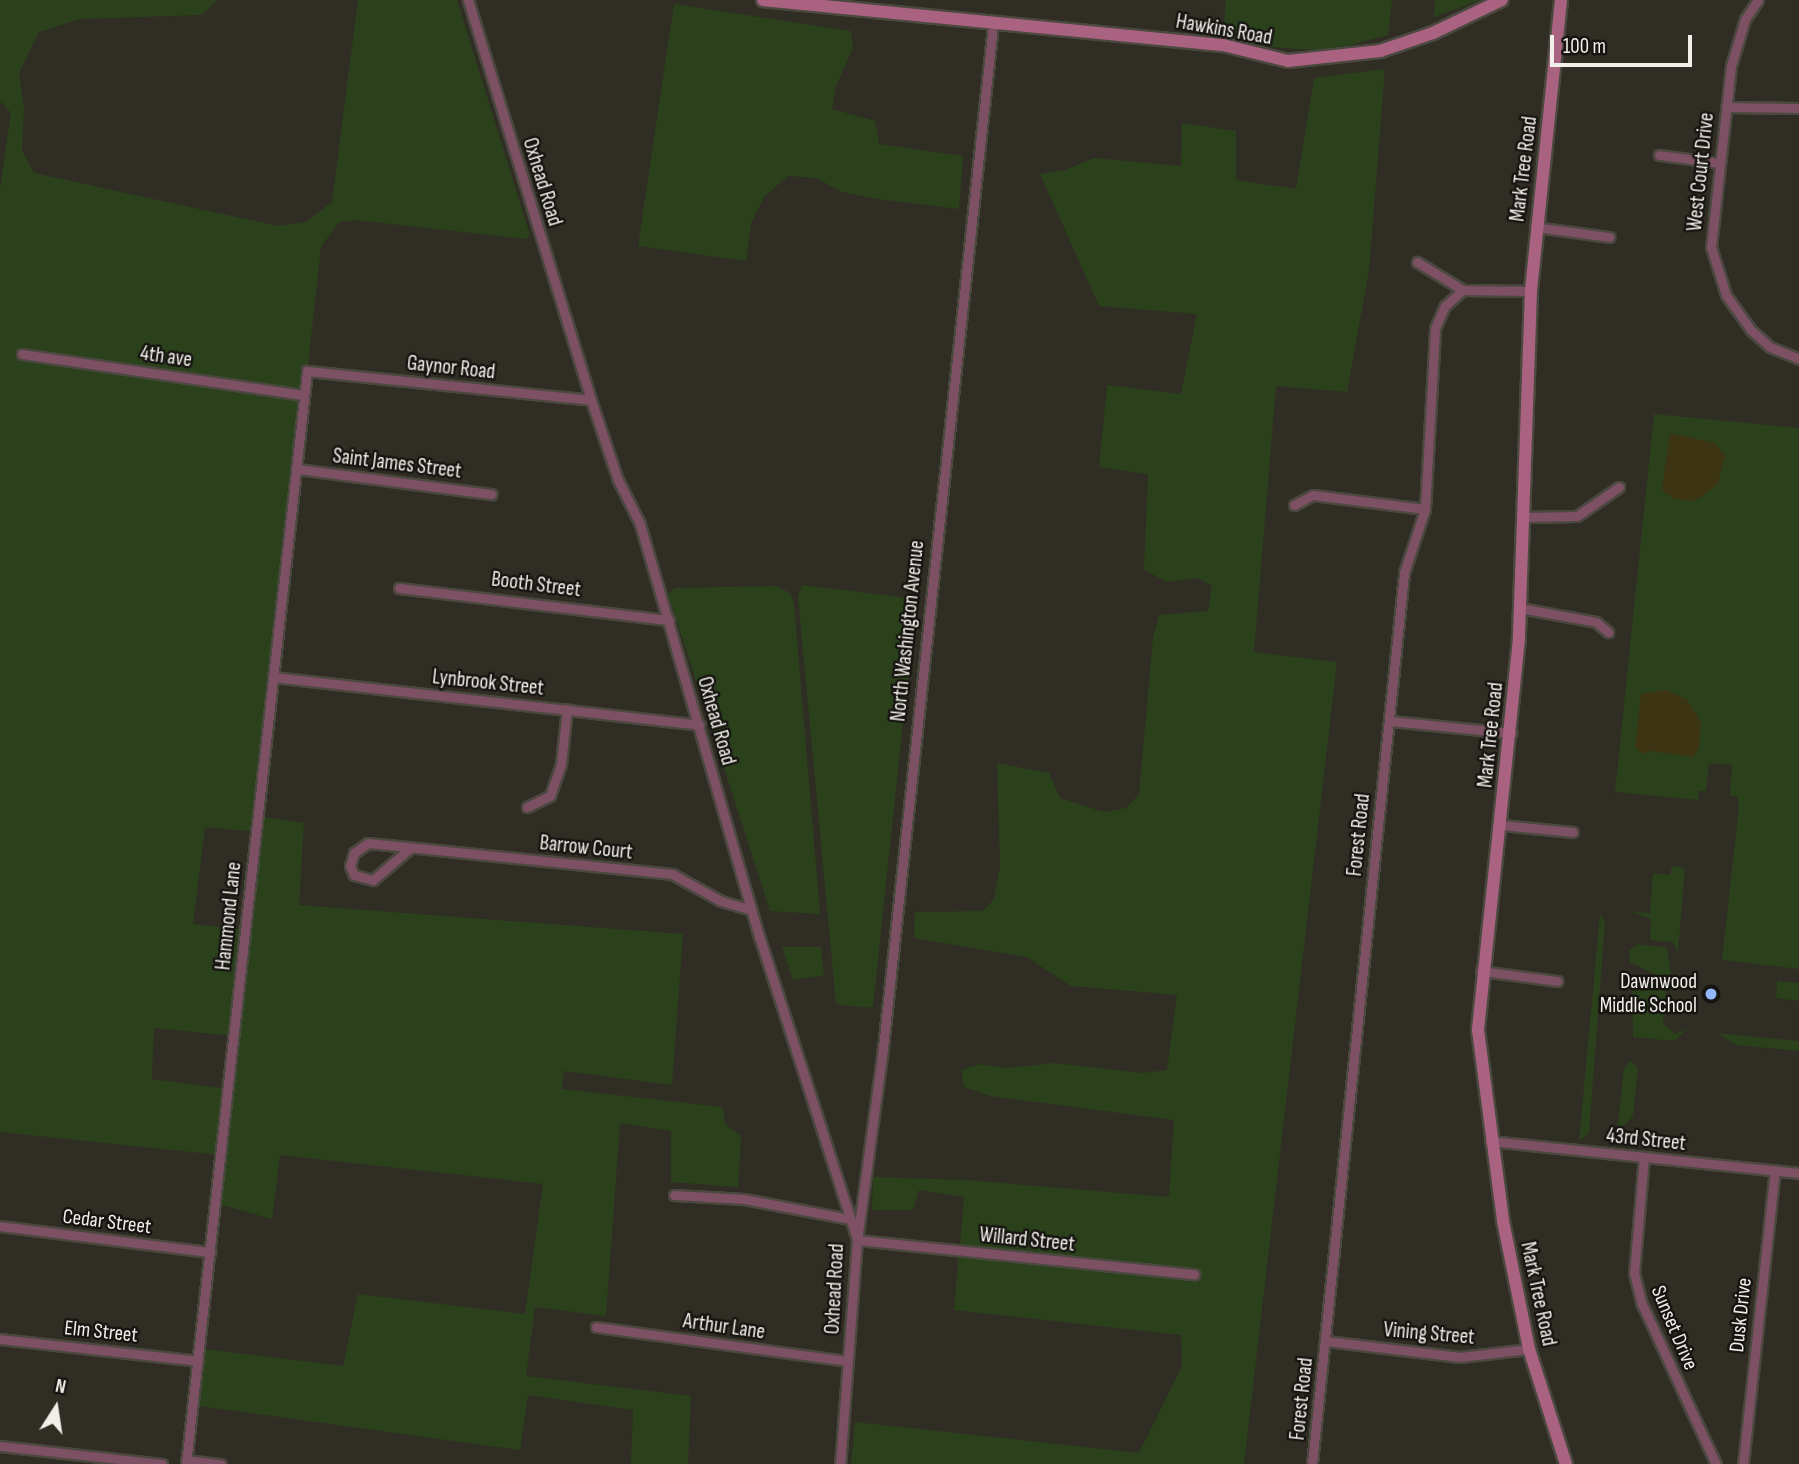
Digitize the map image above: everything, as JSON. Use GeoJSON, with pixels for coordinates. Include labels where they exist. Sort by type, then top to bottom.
{"type":"FeatureCollection","features":[{"type":"Feature","properties":{"kind":"street","name":"Oxhead Road"},"geometry":{"type":"LineString","coordinates":[[468,0],[591,400],[618,480],[640,524],[752,910],[857,1240],[841,1464]]}},
{"type":"Feature","properties":{"kind":"street","name":"Hawkins Road"},"geometry":{"type":"LineString","coordinates":[[763,0],[993,25],[1223,45],[1288,61],[1380,51],[1433,33],[1502,0]]}},
{"type":"Feature","properties":{"kind":"street","name":"Mark Tree Road"},"geometry":{"type":"LineString","coordinates":[[1561,0],[1535,228],[1525,517],[1511,733],[1481,971],[1478,1030],[1490,1140],[1530,1349],[1566,1464]]}},
{"type":"Feature","properties":{"kind":"street","name":"West Court Drive"},"geometry":{"type":"LineString","coordinates":[[1758,0],[1738,38],[1726,107],[1712,233],[1716,273],[1751,330],[1770,347],[1799,359]]}},
{"type":"Feature","properties":{"kind":"street","name":"North Washington Avenue"},"geometry":{"type":"LineString","coordinates":[[857,1240],[883,1048],[993,25]]}},
{"type":"Feature","properties":{"kind":"street"},"geometry":{"type":"LineString","coordinates":[[1726,107],[1799,108]]}},
{"type":"Feature","properties":{"kind":"street"},"geometry":{"type":"LineString","coordinates":[[1659,155],[1719,163]]}},
{"type":"Feature","properties":{"kind":"street"},"geometry":{"type":"LineString","coordinates":[[1535,228],[1609,237]]}},
{"type":"Feature","properties":{"kind":"street"},"geometry":{"type":"LineString","coordinates":[[1417,262],[1464,290],[1531,291]]}},
{"type":"Feature","properties":{"kind":"street","name":"Forest Road"},"geometry":{"type":"LineString","coordinates":[[1312,1464],[1404,573],[1425,509],[1435,328],[1445,306],[1464,290]]}},
{"type":"Feature","properties":{"kind":"street","name":"4th ave"},"geometry":{"type":"LineString","coordinates":[[22,354],[304,395]]}},
{"type":"Feature","properties":{"kind":"street","name":"Gaynor Road"},"geometry":{"type":"LineString","coordinates":[[307,371],[591,400]]}},
{"type":"Feature","properties":{"kind":"street","name":"Hammond Lane"},"geometry":{"type":"LineString","coordinates":[[186,1462],[307,371]]}},
{"type":"Feature","properties":{"kind":"street","name":"Saint James Street"},"geometry":{"type":"LineString","coordinates":[[298,469],[491,494]]}},
{"type":"Feature","properties":{"kind":"street"},"geometry":{"type":"LineString","coordinates":[[1525,517],[1577,516],[1619,487]]}},
{"type":"Feature","properties":{"kind":"street"},"geometry":{"type":"LineString","coordinates":[[1294,505],[1313,495],[1425,509]]}},
{"type":"Feature","properties":{"kind":"street","name":"Booth Street"},"geometry":{"type":"LineString","coordinates":[[399,588],[669,620]]}},
{"type":"Feature","properties":{"kind":"street"},"geometry":{"type":"LineString","coordinates":[[1520,608],[1596,622],[1608,632]]}},
{"type":"Feature","properties":{"kind":"street","name":"Lynbrook Street"},"geometry":{"type":"LineString","coordinates":[[273,677],[699,725]]}},
{"type":"Feature","properties":{"kind":"street","name":"Barrow Court"},"geometry":{"type":"LineString","coordinates":[[527,807],[550,796],[561,764],[568,709]]}},
{"type":"Feature","properties":{"kind":"street"},"geometry":{"type":"LineString","coordinates":[[1390,721],[1511,733]]}},
{"type":"Feature","properties":{"kind":"street"},"geometry":{"type":"LineString","coordinates":[[1501,825],[1573,832]]}},
{"type":"Feature","properties":{"kind":"street","name":"Barrow Court"},"geometry":{"type":"LineString","coordinates":[[409,849],[373,880],[354,875],[350,866],[354,853],[368,843],[672,874],[721,901],[752,910]]}},
{"type":"Feature","properties":{"kind":"street"},"geometry":{"type":"LineString","coordinates":[[1481,971],[1557,981]]}},
{"type":"Feature","properties":{"kind":"street","name":"43rd Street"},"geometry":{"type":"LineString","coordinates":[[1490,1140],[1799,1173]]}},
{"type":"Feature","properties":{"kind":"street","name":"Sunset Drive"},"geometry":{"type":"LineString","coordinates":[[1644,1157],[1634,1273],[1642,1304],[1716,1464]]}},
{"type":"Feature","properties":{"kind":"street","name":"Dusk Drive"},"geometry":{"type":"LineString","coordinates":[[1743,1464],[1775,1171]]}},
{"type":"Feature","properties":{"kind":"street"},"geometry":{"type":"LineString","coordinates":[[674,1195],[744,1199],[850,1219]]}},
{"type":"Feature","properties":{"kind":"street","name":"Cedar Street"},"geometry":{"type":"LineString","coordinates":[[0,1226],[209,1252]]}},
{"type":"Feature","properties":{"kind":"street","name":"Willard Street"},"geometry":{"type":"LineString","coordinates":[[857,1240],[1194,1274]]}},
{"type":"Feature","properties":{"kind":"street","name":"Arthur Lane"},"geometry":{"type":"LineString","coordinates":[[596,1327],[848,1361]]}},
{"type":"Feature","properties":{"kind":"street","name":"Elm Street"},"geometry":{"type":"LineString","coordinates":[[0,1339],[198,1361]]}},
{"type":"Feature","properties":{"kind":"street","name":"Vining Street"},"geometry":{"type":"LineString","coordinates":[[1326,1341],[1460,1357],[1530,1349]]}},
{"type":"Feature","properties":{"kind":"street"},"geometry":{"type":"LineString","coordinates":[[0,1446],[162,1464]]}},
{"type":"Feature","properties":{"kind":"street"},"geometry":{"type":"LineString","coordinates":[[186,1462],[221,1464]]}},
{"type":"Feature","properties":{"kind":"green space"},"geometry":{"type":"Polygon","coordinates":[[[0,0],[217,0],[202,15],[80,19],[39,32],[19,73],[24,108],[22,150],[34,173],[278,226],[306,222],[332,202],[358,0],[457,0],[530,235],[525,239],[355,220],[339,222],[321,247],[258,816],[304,823],[299,905],[683,934],[672,1085],[564,1071],[562,1089],[723,1107],[725,1124],[741,1136],[738,1187],[671,1182],[671,1131],[620,1123],[606,1316],[535,1307],[526,1376],[691,1396],[688,1464],[631,1464],[633,1410],[528,1395],[520,1450],[199,1406],[204,1349],[343,1366],[358,1294],[525,1314],[543,1184],[280,1155],[272,1219],[215,1203],[220,1155],[0,1132],[0,189],[11,113],[0,101],[0,0]],[[205,827],[193,924],[245,930],[256,832],[205,827]],[[154,1028],[152,1079],[228,1089],[233,1036],[154,1028]]]}},
{"type":"Feature","properties":{"kind":"green space"},"geometry":{"type":"Polygon","coordinates":[[[1226,0],[1392,0],[1388,35],[1328,51],[1257,46],[1223,35],[1226,0]]]}},
{"type":"Feature","properties":{"kind":"green space"},"geometry":{"type":"Polygon","coordinates":[[[1435,0],[1480,0],[1434,17],[1435,0]]]}},
{"type":"Feature","properties":{"kind":"green space"},"geometry":{"type":"Polygon","coordinates":[[[674,4],[851,31],[853,48],[836,86],[832,109],[875,121],[879,144],[963,156],[959,209],[878,199],[842,192],[816,178],[788,176],[764,197],[751,223],[746,261],[638,246],[674,4]]]}},
{"type":"Feature","properties":{"kind":"green space"},"geometry":{"type":"Polygon","coordinates":[[[1385,69],[1369,270],[1347,392],[1276,386],[1254,652],[1337,662],[1244,1464],[851,1464],[855,1422],[1139,1453],[1182,1366],[1181,1335],[954,1310],[964,1197],[919,1190],[913,1210],[872,1210],[873,1177],[966,1180],[1169,1197],[1174,1120],[990,1096],[964,1087],[961,1070],[980,1064],[1005,1068],[1055,1063],[1143,1073],[1167,1070],[1177,995],[1071,986],[1027,957],[914,938],[915,912],[983,911],[994,899],[1000,866],[997,763],[1049,773],[1060,798],[1104,812],[1126,808],[1139,794],[1153,638],[1159,615],[1208,611],[1212,586],[1198,578],[1166,582],[1144,569],[1148,474],[1099,467],[1107,385],[1181,394],[1197,314],[1099,306],[1040,174],[1065,170],[1094,158],[1181,166],[1182,123],[1236,131],[1236,180],[1296,189],[1314,78],[1385,69]]]}},
{"type":"Feature","properties":{"kind":"green space"},"geometry":{"type":"Polygon","coordinates":[[[1654,414],[1799,428],[1799,969],[1722,960],[1739,806],[1737,796],[1730,796],[1732,765],[1709,763],[1706,791],[1699,791],[1698,800],[1615,792],[1654,414]]]}},
{"type":"Feature","properties":{"kind":"green space"},"geometry":{"type":"Polygon","coordinates":[[[802,585],[916,599],[873,1006],[867,1008],[836,1004],[798,597],[802,585]]]}},
{"type":"Feature","properties":{"kind":"green space"},"geometry":{"type":"Polygon","coordinates":[[[776,586],[790,593],[794,603],[820,914],[770,911],[668,594],[675,588],[776,586]]]}},
{"type":"Feature","properties":{"kind":"green space"},"geometry":{"type":"Polygon","coordinates":[[[1672,866],[1685,868],[1678,953],[1673,942],[1650,940],[1651,919],[1631,912],[1650,913],[1653,873],[1670,875],[1672,866]]]}},
{"type":"Feature","properties":{"kind":"green space"},"geometry":{"type":"Polygon","coordinates":[[[1600,914],[1605,922],[1589,1133],[1579,1141],[1600,914]]]}},
{"type":"Feature","properties":{"kind":"green space"},"geometry":{"type":"Polygon","coordinates":[[[1638,944],[1667,948],[1672,981],[1667,981],[1663,1023],[1675,1034],[1688,1028],[1674,1041],[1633,1037],[1632,984],[1624,982],[1624,977],[1666,980],[1630,962],[1629,951],[1638,944]]]}},
{"type":"Feature","properties":{"kind":"green space"},"geometry":{"type":"Polygon","coordinates":[[[782,947],[821,947],[824,975],[793,980],[782,947]]]}},
{"type":"Feature","properties":{"kind":"green space"},"geometry":{"type":"Polygon","coordinates":[[[1777,981],[1799,983],[1799,1001],[1776,998],[1777,981]]]}},
{"type":"Feature","properties":{"kind":"green space"},"geometry":{"type":"Polygon","coordinates":[[[1717,1033],[1799,1041],[1799,1051],[1736,1045],[1717,1033]]]}},
{"type":"Feature","properties":{"kind":"green space"},"geometry":{"type":"Polygon","coordinates":[[[1631,1061],[1638,1068],[1633,1116],[1617,1133],[1624,1068],[1631,1061]]]}},
{"type":"Feature","properties":{"kind":"sand"},"geometry":{"type":"Polygon","coordinates":[[[1670,433],[1715,443],[1725,456],[1718,484],[1695,501],[1674,499],[1662,490],[1670,433]]]}},
{"type":"Feature","properties":{"kind":"sand"},"geometry":{"type":"Polygon","coordinates":[[[1666,690],[1686,699],[1701,722],[1699,748],[1693,757],[1649,751],[1643,754],[1635,747],[1641,694],[1666,690]]]}},
{"type":"Feature","properties":{"kind":"place","name":"Dawnwood Middle School"},"geometry":{"type":"Point","coordinates":[1711,994]}}]}
